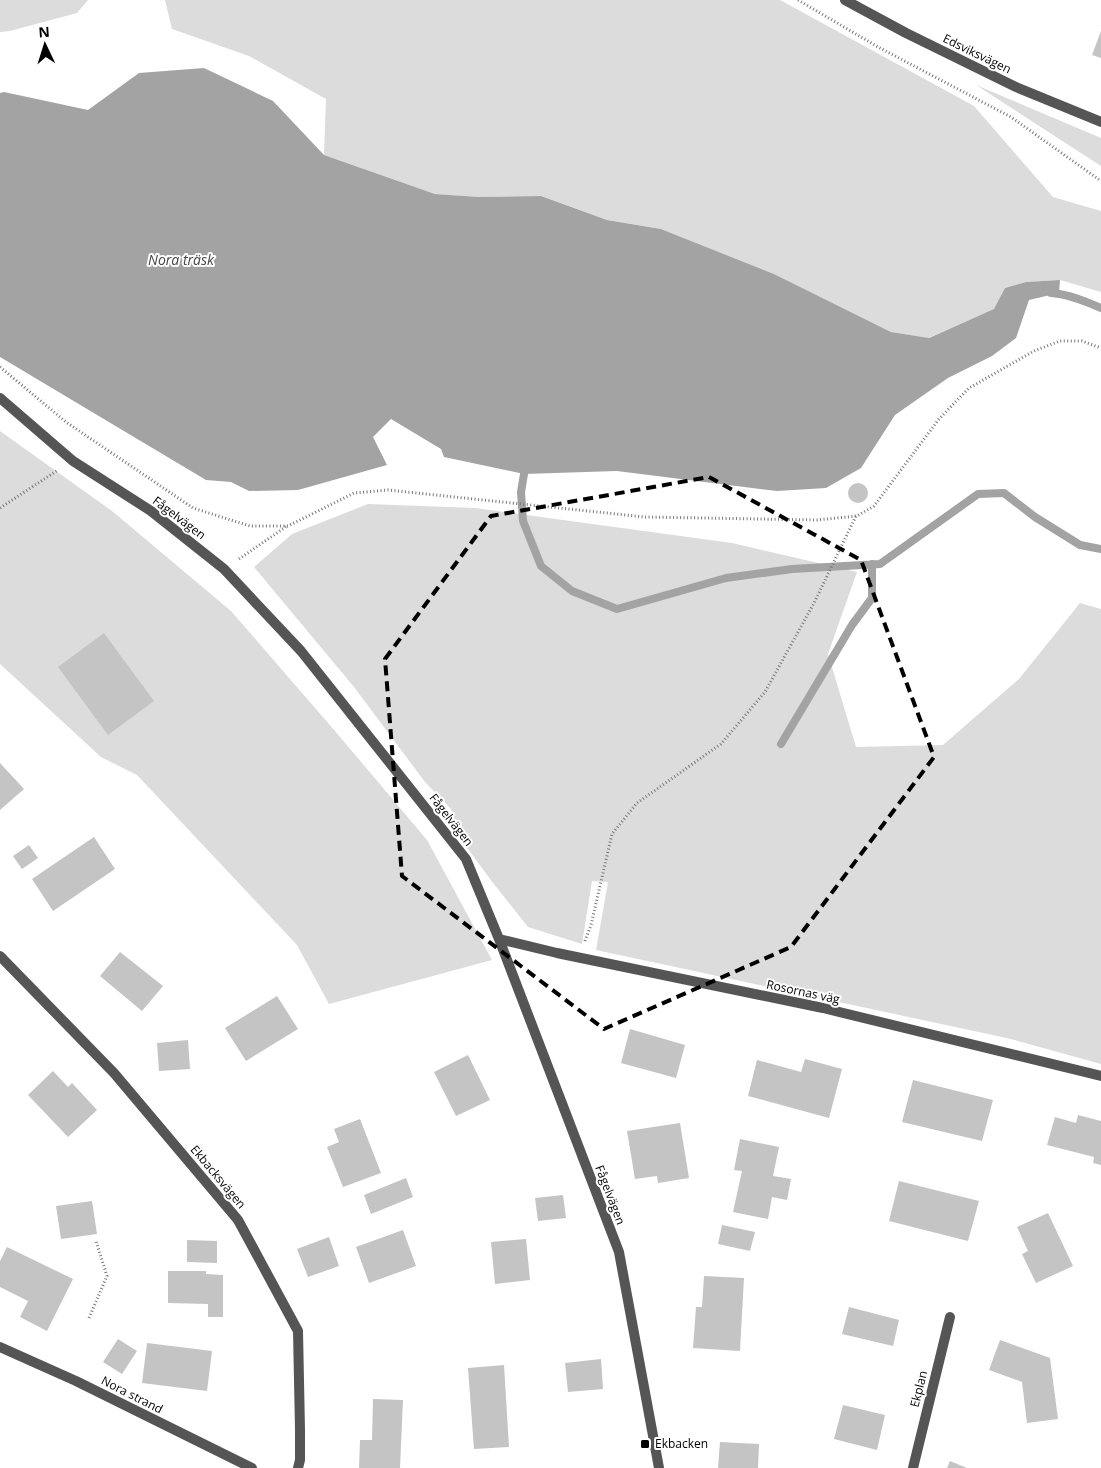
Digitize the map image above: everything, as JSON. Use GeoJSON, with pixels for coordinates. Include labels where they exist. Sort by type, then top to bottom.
{"type":"FeatureCollection","features":[{"type":"Feature","properties":{"kind":"street","name":"Edsviksvägen"},"geometry":{"type":"LineString","coordinates":[[845,0],[906,33],[1016,87],[1101,122]]}},
{"type":"Feature","properties":{"kind":"street","name":"Fågelvägen"},"geometry":{"type":"LineString","coordinates":[[0,398],[73,461],[151,511],[224,568],[301,650],[466,859],[499,939],[619,1252],[659,1468]]}},
{"type":"Feature","properties":{"kind":"street","name":"Rosornas väg"},"geometry":{"type":"LineString","coordinates":[[499,939],[579,958],[823,1008],[1101,1076]]}},
{"type":"Feature","properties":{"kind":"street","name":"Ekbacksvägen"},"geometry":{"type":"LineString","coordinates":[[0,956],[114,1073],[238,1220],[298,1331],[300,1460],[298,1468]]}},
{"type":"Feature","properties":{"kind":"street","name":"Ekplan"},"geometry":{"type":"LineString","coordinates":[[913,1468],[950,1317]]}},
{"type":"Feature","properties":{"kind":"street","name":"Nora strand"},"geometry":{"type":"LineString","coordinates":[[0,1347],[76,1381],[252,1468]]}},
{"type":"Feature","properties":{"kind":"path"},"geometry":{"type":"LineString","coordinates":[[798,0],[878,47],[1011,117],[1101,180]]}},
{"type":"Feature","properties":{"kind":"path"},"geometry":{"type":"LineString","coordinates":[[224,568],[288,526],[354,493],[388,490],[645,517],[817,520],[857,516],[874,506],[939,419],[969,388],[1034,351],[1060,341],[1082,341],[1101,348]]}},
{"type":"Feature","properties":{"kind":"path"},"geometry":{"type":"LineString","coordinates":[[0,367],[66,422],[193,508],[250,526],[288,526]]}},
{"type":"Feature","properties":{"kind":"path"},"geometry":{"type":"LineString","coordinates":[[0,508],[73,461]]}},
{"type":"Feature","properties":{"kind":"path"},"geometry":{"type":"LineString","coordinates":[[579,958],[590,925],[612,834],[637,803],[721,744],[765,692],[814,603],[857,516]]}},
{"type":"Feature","properties":{"kind":"path"},"geometry":{"type":"LineString","coordinates":[[89,1318],[107,1276],[96,1241]]}},
{"type":"Feature","properties":{"kind":"highlighted area"},"geometry":{"type":"Polygon","coordinates":[[[709,477],[861,560],[934,757],[791,947],[604,1029],[402,876],[385,659],[491,516],[709,477]]]}},
{"type":"Feature","properties":{"kind":"shaded area"},"geometry":{"type":"Polygon","coordinates":[[[0,0],[88,0],[77,13],[0,32],[0,0]]]}},
{"type":"Feature","properties":{"kind":"shaded area"},"geometry":{"type":"Polygon","coordinates":[[[165,0],[780,0],[974,106],[1053,197],[1101,211],[1101,292],[1060,280],[1026,282],[1005,288],[995,309],[928,338],[891,332],[774,274],[661,229],[607,220],[541,196],[479,197],[435,194],[324,155],[326,99],[249,56],[172,29],[165,0]]]}},
{"type":"Feature","properties":{"kind":"shaded area"},"geometry":{"type":"Polygon","coordinates":[[[976,85],[1101,138],[1101,166],[976,85]]]}},
{"type":"Feature","properties":{"kind":"shaded area"},"geometry":{"type":"Polygon","coordinates":[[[0,431],[112,511],[231,611],[427,840],[492,960],[329,1004],[297,945],[137,775],[101,757],[0,664],[0,431]]]}},
{"type":"Feature","properties":{"kind":"shaded area"},"geometry":{"type":"Polygon","coordinates":[[[368,504],[475,508],[732,543],[857,572],[828,654],[856,747],[943,745],[1019,679],[1080,603],[1101,609],[1101,1064],[1011,1039],[596,950],[608,882],[592,881],[582,944],[528,927],[459,837],[451,809],[425,782],[354,687],[254,567],[292,534],[368,504]]]}},
{"type":"Feature","properties":{"kind":"water","name":"Nora träsk"},"geometry":{"type":"Polygon","coordinates":[[[204,68],[273,101],[324,155],[435,194],[479,197],[541,196],[607,220],[661,229],[774,274],[891,332],[929,338],[994,309],[1005,288],[1026,282],[1060,280],[1059,293],[1029,300],[1016,338],[992,356],[948,378],[895,415],[861,468],[826,488],[777,491],[617,471],[524,474],[444,457],[441,449],[391,419],[373,437],[387,465],[298,490],[249,491],[231,482],[206,480],[0,357],[0,93],[4,92],[88,110],[139,73],[204,68]]]}},
{"type":"Feature","properties":{"kind":"building"},"geometry":{"type":"Polygon","coordinates":[[[1101,31],[1101,58],[1092,55],[1101,31]]]}},
{"type":"Feature","properties":{"kind":"building"},"geometry":{"type":"Polygon","coordinates":[[[858,483],[865,486],[868,493],[865,500],[858,503],[851,500],[848,493],[851,486],[858,483]]]}},
{"type":"Feature","properties":{"kind":"building"},"geometry":{"type":"Polygon","coordinates":[[[104,633],[154,701],[108,735],[58,667],[104,633]]]}},
{"type":"Feature","properties":{"kind":"building"},"geometry":{"type":"Polygon","coordinates":[[[0,763],[24,789],[0,810],[0,763]]]}},
{"type":"Feature","properties":{"kind":"building"},"geometry":{"type":"Polygon","coordinates":[[[94,837],[115,869],[53,911],[32,879],[94,837]]]}},
{"type":"Feature","properties":{"kind":"building"},"geometry":{"type":"Polygon","coordinates":[[[29,845],[38,858],[22,869],[13,856],[29,845]]]}},
{"type":"Feature","properties":{"kind":"building"},"geometry":{"type":"Polygon","coordinates":[[[120,952],[163,986],[142,1011],[100,976],[120,952]]]}},
{"type":"Feature","properties":{"kind":"building"},"geometry":{"type":"Polygon","coordinates":[[[277,996],[298,1029],[246,1061],[225,1028],[277,996]]]}},
{"type":"Feature","properties":{"kind":"building"},"geometry":{"type":"Polygon","coordinates":[[[630,1029],[685,1045],[676,1078],[621,1063],[630,1029]]]}},
{"type":"Feature","properties":{"kind":"building"},"geometry":{"type":"Polygon","coordinates":[[[188,1040],[190,1069],[159,1071],[157,1043],[188,1040]]]}},
{"type":"Feature","properties":{"kind":"building"},"geometry":{"type":"Polygon","coordinates":[[[468,1055],[490,1100],[456,1116],[434,1072],[468,1055]]]}},
{"type":"Feature","properties":{"kind":"building"},"geometry":{"type":"Polygon","coordinates":[[[805,1059],[842,1069],[829,1118],[748,1096],[757,1060],[801,1072],[805,1059]]]}},
{"type":"Feature","properties":{"kind":"building"},"geometry":{"type":"Polygon","coordinates":[[[53,1071],[68,1087],[72,1083],[97,1110],[68,1137],[28,1095],[53,1071]]]}},
{"type":"Feature","properties":{"kind":"building"},"geometry":{"type":"Polygon","coordinates":[[[913,1080],[993,1100],[982,1141],[902,1122],[913,1080]]]}},
{"type":"Feature","properties":{"kind":"building"},"geometry":{"type":"Polygon","coordinates":[[[1078,1115],[1101,1121],[1101,1165],[1093,1163],[1094,1157],[1047,1145],[1055,1117],[1076,1123],[1078,1115]]]}},
{"type":"Feature","properties":{"kind":"building"},"geometry":{"type":"Polygon","coordinates":[[[360,1119],[381,1173],[343,1187],[327,1147],[339,1142],[334,1129],[360,1119]]]}},
{"type":"Feature","properties":{"kind":"building"},"geometry":{"type":"Polygon","coordinates":[[[680,1123],[689,1178],[658,1183],[657,1176],[635,1179],[627,1131],[680,1123]]]}},
{"type":"Feature","properties":{"kind":"building"},"geometry":{"type":"Polygon","coordinates":[[[740,1139],[779,1147],[773,1176],[791,1179],[787,1200],[772,1197],[768,1219],[733,1212],[742,1171],[734,1170],[740,1139]]]}},
{"type":"Feature","properties":{"kind":"building"},"geometry":{"type":"Polygon","coordinates":[[[406,1178],[413,1197],[371,1214],[364,1195],[406,1178]]]}},
{"type":"Feature","properties":{"kind":"building"},"geometry":{"type":"Polygon","coordinates":[[[899,1181],[979,1201],[968,1241],[889,1221],[899,1181]]]}},
{"type":"Feature","properties":{"kind":"building"},"geometry":{"type":"Polygon","coordinates":[[[563,1195],[566,1218],[538,1221],[535,1198],[563,1195]]]}},
{"type":"Feature","properties":{"kind":"building"},"geometry":{"type":"Polygon","coordinates":[[[92,1201],[97,1234],[61,1239],[56,1206],[92,1201]]]}},
{"type":"Feature","properties":{"kind":"building"},"geometry":{"type":"Polygon","coordinates":[[[1048,1213],[1073,1266],[1036,1283],[1022,1254],[1028,1251],[1017,1227],[1048,1213]]]}},
{"type":"Feature","properties":{"kind":"building"},"geometry":{"type":"Polygon","coordinates":[[[722,1225],[755,1232],[750,1251],[718,1244],[722,1225]]]}},
{"type":"Feature","properties":{"kind":"building"},"geometry":{"type":"Polygon","coordinates":[[[403,1230],[416,1266],[369,1283],[356,1247],[403,1230]]]}},
{"type":"Feature","properties":{"kind":"building"},"geometry":{"type":"Polygon","coordinates":[[[329,1237],[339,1266],[308,1277],[297,1249],[329,1237]]]}},
{"type":"Feature","properties":{"kind":"building"},"geometry":{"type":"Polygon","coordinates":[[[526,1239],[530,1280],[495,1284],[491,1242],[526,1239]]]}},
{"type":"Feature","properties":{"kind":"building"},"geometry":{"type":"Polygon","coordinates":[[[187,1240],[217,1241],[217,1263],[187,1262],[187,1240]]]}},
{"type":"Feature","properties":{"kind":"building"},"geometry":{"type":"Polygon","coordinates":[[[7,1247],[73,1279],[47,1331],[20,1317],[28,1301],[0,1287],[0,1261],[7,1247]]]}},
{"type":"Feature","properties":{"kind":"building"},"geometry":{"type":"Polygon","coordinates":[[[168,1271],[206,1271],[206,1274],[223,1275],[223,1317],[208,1317],[208,1304],[168,1303],[168,1271]]]}},
{"type":"Feature","properties":{"kind":"building"},"geometry":{"type":"Polygon","coordinates":[[[704,1276],[744,1278],[740,1351],[693,1348],[696,1307],[702,1307],[704,1276]]]}},
{"type":"Feature","properties":{"kind":"building"},"geometry":{"type":"Polygon","coordinates":[[[849,1307],[899,1320],[893,1346],[842,1334],[849,1307]]]}},
{"type":"Feature","properties":{"kind":"building"},"geometry":{"type":"Polygon","coordinates":[[[118,1339],[137,1351],[122,1374],[103,1362],[118,1339]]]}},
{"type":"Feature","properties":{"kind":"building"},"geometry":{"type":"Polygon","coordinates":[[[1000,1340],[1050,1358],[1058,1419],[1027,1423],[1022,1382],[989,1370],[1000,1340]]]}},
{"type":"Feature","properties":{"kind":"building"},"geometry":{"type":"Polygon","coordinates":[[[147,1343],[212,1351],[207,1391],[142,1383],[147,1343]]]}},
{"type":"Feature","properties":{"kind":"building"},"geometry":{"type":"Polygon","coordinates":[[[601,1359],[603,1389],[568,1392],[565,1363],[601,1359]]]}},
{"type":"Feature","properties":{"kind":"building"},"geometry":{"type":"Polygon","coordinates":[[[504,1365],[509,1447],[474,1449],[468,1368],[504,1365]]]}},
{"type":"Feature","properties":{"kind":"building"},"geometry":{"type":"Polygon","coordinates":[[[373,1399],[403,1400],[400,1468],[359,1468],[360,1440],[372,1440],[373,1399]]]}},
{"type":"Feature","properties":{"kind":"building"},"geometry":{"type":"Polygon","coordinates":[[[843,1405],[885,1415],[877,1450],[834,1439],[843,1405]]]}},
{"type":"Feature","properties":{"kind":"building"},"geometry":{"type":"Polygon","coordinates":[[[720,1442],[759,1444],[758,1468],[718,1468],[720,1442]]]}},
{"type":"Feature","properties":{"kind":"building"},"geometry":{"type":"Polygon","coordinates":[[[950,1461],[967,1468],[947,1468],[950,1461]]]}},
{"type":"Feature","properties":{"kind":"waterway"},"geometry":{"type":"LineString","coordinates":[[1051,293],[1070,296],[1101,308]]}},
{"type":"Feature","properties":{"kind":"waterway"},"geometry":{"type":"LineString","coordinates":[[524,474],[521,492],[523,521],[541,566],[572,591],[617,609],[726,578],[792,569],[880,564],[978,494],[1004,493],[1035,517],[1080,545],[1101,549]]}},
{"type":"Feature","properties":{"kind":"waterway"},"geometry":{"type":"LineString","coordinates":[[781,744],[852,625],[872,598],[872,564]]}},
{"type":"Feature","properties":{"kind":"place","name":"Ekbacken"},"geometry":{"type":"Point","coordinates":[645,1444]}}]}
